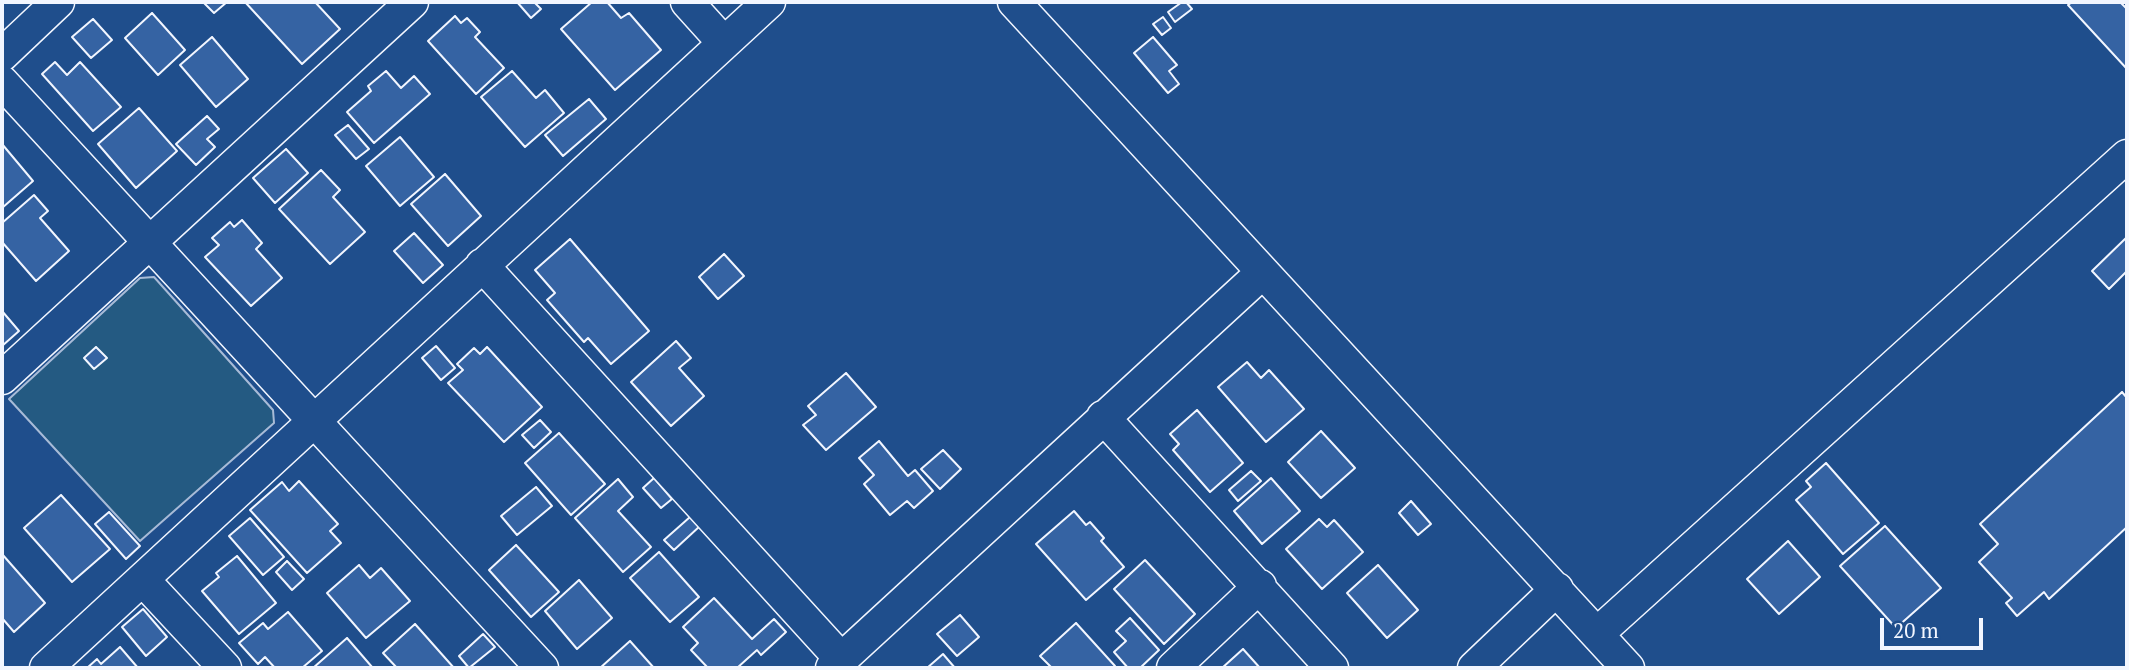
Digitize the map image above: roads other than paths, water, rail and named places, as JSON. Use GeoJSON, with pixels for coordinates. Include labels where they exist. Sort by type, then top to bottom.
{"type":"FeatureCollection","features":[{"type":"Feature","properties":{"kind":"street"},"geometry":{"type":"LineString","coordinates":[[2,55],[58,2]]}},
{"type":"Feature","properties":{"kind":"street"},"geometry":{"type":"LineString","coordinates":[[2,378],[412,2]]}},
{"type":"Feature","properties":{"kind":"street"},"geometry":{"type":"LineString","coordinates":[[687,2],[724,43]]}},
{"type":"Feature","properties":{"kind":"street"},"geometry":{"type":"LineString","coordinates":[[46,668],[144,581],[314,420],[769,2]]}},
{"type":"Feature","properties":{"kind":"street"},"geometry":{"type":"LineString","coordinates":[[1014,2],[1628,668]]}},
{"type":"Feature","properties":{"kind":"street"},"geometry":{"type":"LineString","coordinates":[[2,82],[542,668]]}},
{"type":"Feature","properties":{"kind":"street"},"geometry":{"type":"LineString","coordinates":[[1597,634],[2127,156]]}},
{"type":"Feature","properties":{"kind":"street"},"geometry":{"type":"LineString","coordinates":[[482,265],[837,664],[1103,416],[1263,272]]}},
{"type":"Feature","properties":{"kind":"street"},"geometry":{"type":"LineString","coordinates":[[1103,416],[1261,586],[1332,668]]}},
{"type":"Feature","properties":{"kind":"street"},"geometry":{"type":"LineString","coordinates":[[144,581],[225,668]]}},
{"type":"Feature","properties":{"kind":"street"},"geometry":{"type":"LineString","coordinates":[[1173,668],[1261,586]]}},
{"type":"Feature","properties":{"kind":"street"},"geometry":{"type":"LineString","coordinates":[[1474,668],[1557,589]]}}]}
